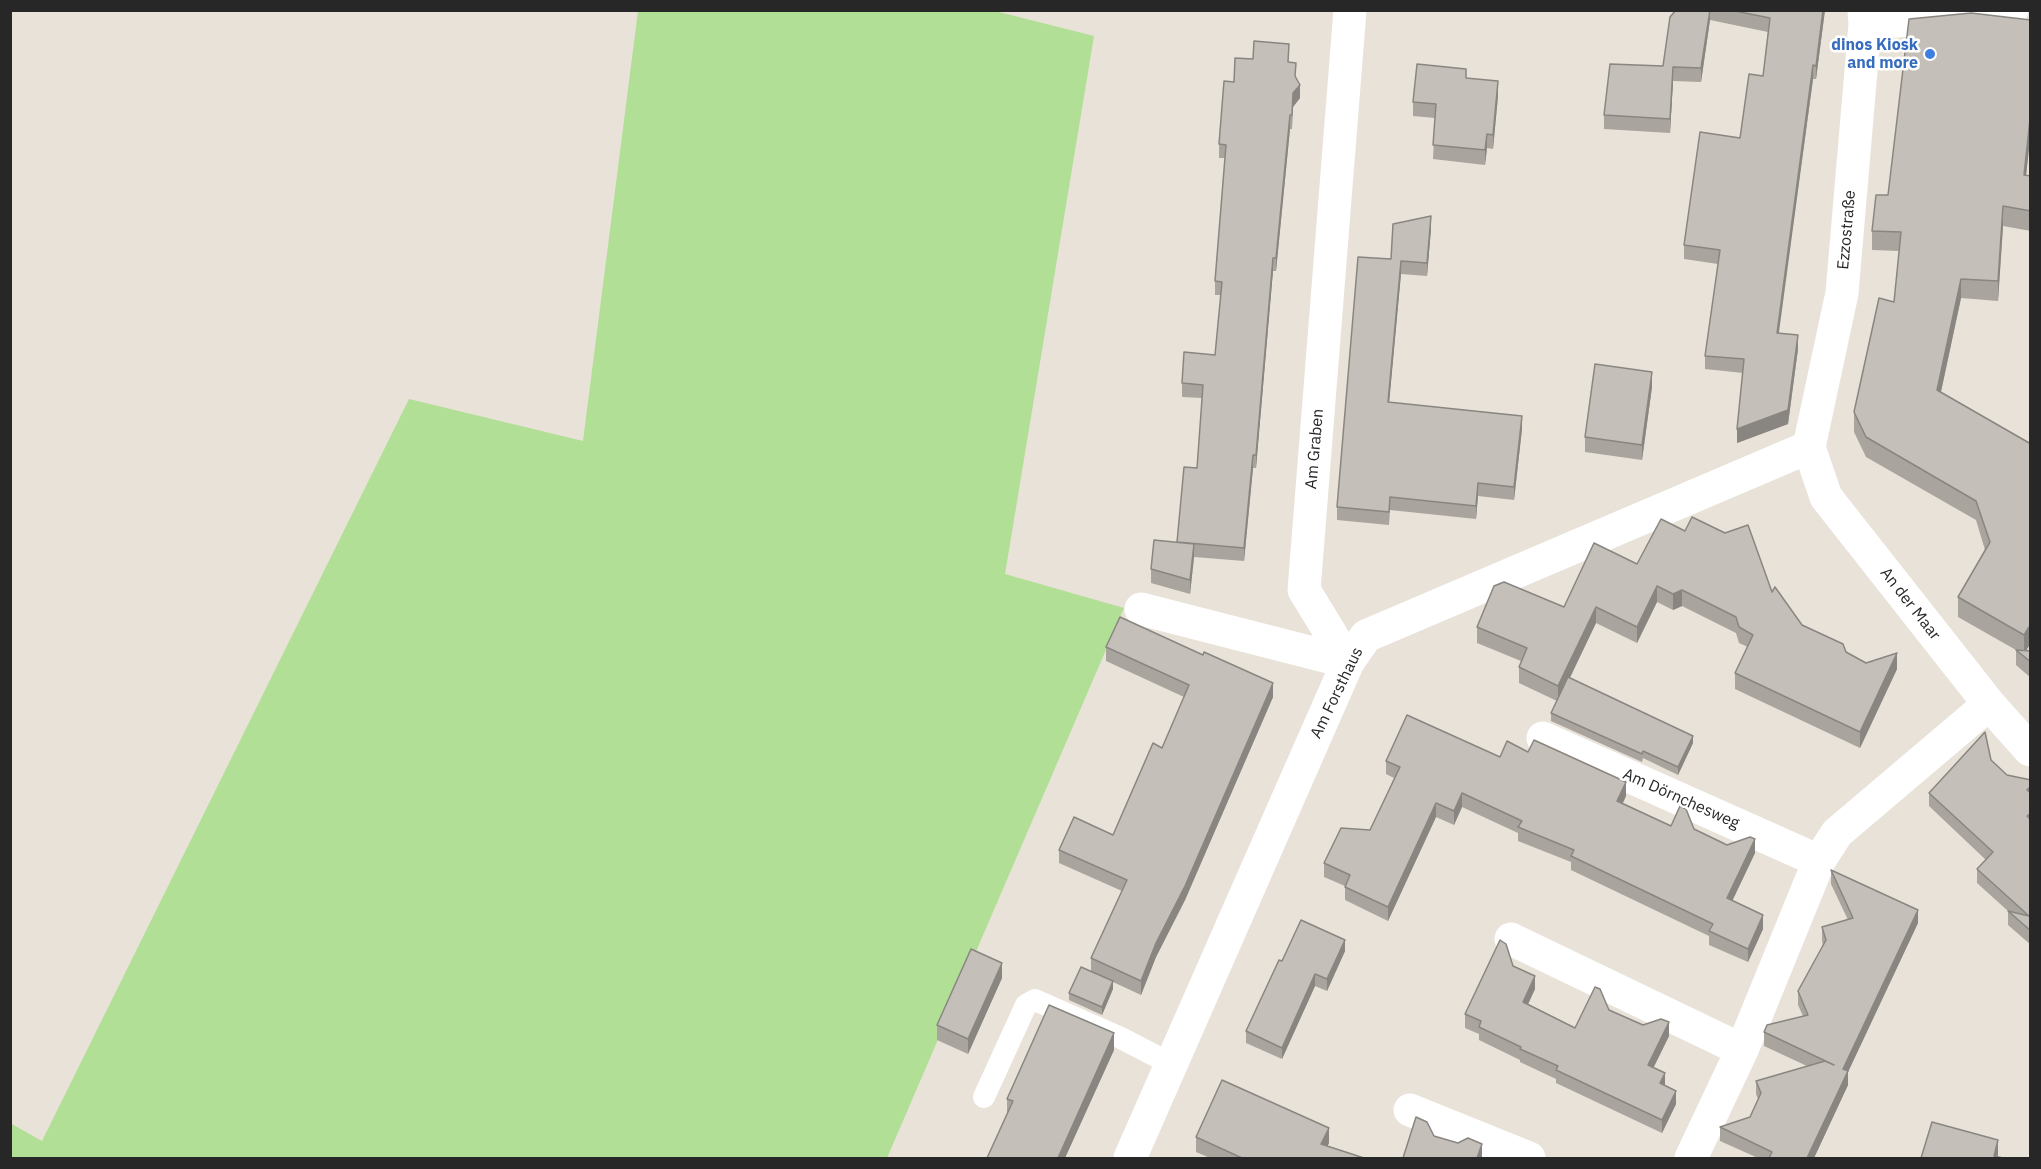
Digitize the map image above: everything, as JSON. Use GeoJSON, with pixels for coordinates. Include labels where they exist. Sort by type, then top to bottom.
{"type":"FeatureCollection","features":[{"type":"Feature","properties":{"kind":"street","name":"Am Graben"},"geometry":{"type":"LineString","coordinates":[[1348,662],[1304,590],[1350,10]]}},
{"type":"Feature","properties":{"kind":"street"},"geometry":{"type":"LineString","coordinates":[[1865,17],[2012,10]]}},
{"type":"Feature","properties":{"kind":"street","name":"Ezzostraße"},"geometry":{"type":"LineString","coordinates":[[1809,447],[1842,293],[1865,17]]}},
{"type":"Feature","properties":{"kind":"street","name":"Am Forsthaus"},"geometry":{"type":"LineString","coordinates":[[1130,1158],[1348,662],[1366,636],[1809,447]]}},
{"type":"Feature","properties":{"kind":"street","name":"An der Maar"},"geometry":{"type":"LineString","coordinates":[[1809,447],[1826,497],[1989,704],[2031,750]]}},
{"type":"Feature","properties":{"kind":"street"},"geometry":{"type":"LineString","coordinates":[[1141,609],[1348,662]]}},
{"type":"Feature","properties":{"kind":"street"},"geometry":{"type":"LineString","coordinates":[[1691,1158],[1742,1050],[1819,861],[1837,833],[1989,704]]}},
{"type":"Feature","properties":{"kind":"street","name":"Am Dörnchesweg"},"geometry":{"type":"LineString","coordinates":[[1543,738],[1819,861]]}},
{"type":"Feature","properties":{"kind":"street"},"geometry":{"type":"LineString","coordinates":[[1511,939],[1742,1050]]}},
{"type":"Feature","properties":{"kind":"street"},"geometry":{"type":"LineString","coordinates":[[1410,1110],[1529,1158]]}},
{"type":"Feature","properties":{"kind":"lane"},"geometry":{"type":"LineString","coordinates":[[984,1097],[1026,1005],[1035,1000],[1121,1038],[1171,1064]]}},
{"type":"Feature","properties":{"kind":"green space"},"geometry":{"type":"Polygon","coordinates":[[[638,11],[995,11],[1094,36],[1005,574],[1124,608],[887,1158],[11,1158],[10,1123],[42,1141],[409,399],[583,441],[638,11]]]}},
{"type":"Feature","properties":{"kind":"building"},"geometry":{"type":"Polygon","coordinates":[[[1676,10],[1710,10],[1701,68],[1673,67],[1670,119],[1604,115],[1610,64],[1663,66],[1670,17],[1676,10]]]}},
{"type":"Feature","properties":{"kind":"building"},"geometry":{"type":"Polygon","coordinates":[[[1730,10],[1823,10],[1816,66],[1813,65],[1777,333],[1798,335],[1788,410],[1737,429],[1744,359],[1705,356],[1720,250],[1684,245],[1700,132],[1740,138],[1749,74],[1763,76],[1770,18],[1730,10]]]}},
{"type":"Feature","properties":{"kind":"building"},"geometry":{"type":"Polygon","coordinates":[[[1971,13],[2031,20],[2031,110],[2024,175],[2031,176],[2031,211],[2003,206],[1998,281],[1961,279],[1937,390],[2031,444],[2031,624],[2024,635],[1958,597],[1990,542],[1976,501],[1866,437],[1854,412],[1879,298],[1894,302],[1901,232],[1872,231],[1876,195],[1888,195],[1909,19],[1971,13]]]}},
{"type":"Feature","properties":{"kind":"building"},"geometry":{"type":"Polygon","coordinates":[[[1254,41],[1289,44],[1288,62],[1296,63],[1295,76],[1300,85],[1293,93],[1292,115],[1290,115],[1276,258],[1273,258],[1256,455],[1253,455],[1244,548],[1177,542],[1184,467],[1197,468],[1203,385],[1182,383],[1184,352],[1215,355],[1222,282],[1215,281],[1226,145],[1219,144],[1224,81],[1234,82],[1235,58],[1253,59],[1254,41]]]}},
{"type":"Feature","properties":{"kind":"building"},"geometry":{"type":"Polygon","coordinates":[[[1417,64],[1466,69],[1466,78],[1498,81],[1493,135],[1487,134],[1485,150],[1433,145],[1436,104],[1413,102],[1417,64]]]}},
{"type":"Feature","properties":{"kind":"building"},"geometry":{"type":"Polygon","coordinates":[[[1431,216],[1427,263],[1401,261],[1388,402],[1522,416],[1514,487],[1478,483],[1476,506],[1390,497],[1389,512],[1337,507],[1358,257],[1391,259],[1393,224],[1431,216]]]}},
{"type":"Feature","properties":{"kind":"building"},"geometry":{"type":"Polygon","coordinates":[[[1595,364],[1652,372],[1642,445],[1585,437],[1595,364]]]}},
{"type":"Feature","properties":{"kind":"building"},"geometry":{"type":"Polygon","coordinates":[[[1692,517],[1725,533],[1748,525],[1772,592],[1775,587],[1802,625],[1843,644],[1846,652],[1866,663],[1897,653],[1860,732],[1735,673],[1753,635],[1739,627],[1736,617],[1682,590],[1673,594],[1657,586],[1637,627],[1596,607],[1558,686],[1519,667],[1527,648],[1477,627],[1494,586],[1504,582],[1564,607],[1594,543],[1637,564],[1661,519],[1685,531],[1692,517]]]}},
{"type":"Feature","properties":{"kind":"building"},"geometry":{"type":"Polygon","coordinates":[[[1154,540],[1194,544],[1190,580],[1151,569],[1154,540]]]}},
{"type":"Feature","properties":{"kind":"building"},"geometry":{"type":"Polygon","coordinates":[[[1120,617],[1203,655],[1204,652],[1273,683],[1141,981],[1091,958],[1127,880],[1059,850],[1074,817],[1113,835],[1153,743],[1162,748],[1189,685],[1106,647],[1120,617]]]}},
{"type":"Feature","properties":{"kind":"building"},"geometry":{"type":"Polygon","coordinates":[[[2016,650],[2031,651],[2031,662],[2016,650]]]}},
{"type":"Feature","properties":{"kind":"building"},"geometry":{"type":"Polygon","coordinates":[[[1568,677],[1693,736],[1678,767],[1643,751],[1642,754],[1551,713],[1568,677]]]}},
{"type":"Feature","properties":{"kind":"building"},"geometry":{"type":"Polygon","coordinates":[[[1407,715],[1500,757],[1507,741],[1528,752],[1534,740],[1626,782],[1617,801],[1671,826],[1680,806],[1686,809],[1694,829],[1727,845],[1750,837],[1755,839],[1727,898],[1763,915],[1748,949],[1709,931],[1713,924],[1571,856],[1574,850],[1518,827],[1522,821],[1462,793],[1454,811],[1436,803],[1388,907],[1345,887],[1350,875],[1324,863],[1341,828],[1370,830],[1400,767],[1386,761],[1407,715]]]}},
{"type":"Feature","properties":{"kind":"building"},"geometry":{"type":"Polygon","coordinates":[[[1985,732],[1991,760],[2007,775],[2031,780],[2031,786],[2027,790],[2031,793],[2031,813],[2027,816],[2031,820],[2031,931],[2008,911],[2029,916],[1977,869],[1993,852],[1929,793],[1985,732]]]}},
{"type":"Feature","properties":{"kind":"building"},"geometry":{"type":"Polygon","coordinates":[[[1831,870],[1918,910],[1843,1069],[1848,1071],[1807,1158],[1769,1158],[1772,1152],[1720,1127],[1750,1117],[1761,1093],[1756,1081],[1825,1061],[1834,1065],[1764,1032],[1767,1025],[1808,1015],[1798,991],[1826,940],[1822,927],[1853,918],[1831,870]]]}},
{"type":"Feature","properties":{"kind":"building"},"geometry":{"type":"Polygon","coordinates":[[[1301,920],[1345,940],[1327,979],[1315,974],[1282,1048],[1246,1031],[1279,960],[1282,961],[1301,920]]]}},
{"type":"Feature","properties":{"kind":"building"},"geometry":{"type":"Polygon","coordinates":[[[1500,940],[1506,944],[1513,966],[1535,976],[1523,1002],[1575,1028],[1595,987],[1600,989],[1609,1010],[1643,1025],[1661,1019],[1669,1022],[1648,1065],[1665,1073],[1660,1083],[1676,1091],[1662,1120],[1556,1070],[1558,1066],[1479,1027],[1481,1021],[1465,1014],[1500,940]]]}},
{"type":"Feature","properties":{"kind":"building"},"geometry":{"type":"Polygon","coordinates":[[[971,949],[1002,963],[968,1039],[937,1025],[971,949]]]}},
{"type":"Feature","properties":{"kind":"building"},"geometry":{"type":"Polygon","coordinates":[[[1081,967],[1113,981],[1102,1007],[1069,993],[1081,967]]]}},
{"type":"Feature","properties":{"kind":"building"},"geometry":{"type":"Polygon","coordinates":[[[1049,1005],[1114,1033],[1058,1158],[987,1158],[1013,1101],[1007,1099],[1049,1005]]]}},
{"type":"Feature","properties":{"kind":"building"},"geometry":{"type":"Polygon","coordinates":[[[1222,1080],[1329,1128],[1321,1144],[1364,1158],[1242,1158],[1196,1137],[1222,1080]]]}},
{"type":"Feature","properties":{"kind":"building"},"geometry":{"type":"Polygon","coordinates":[[[1416,1117],[1427,1122],[1434,1136],[1458,1143],[1468,1138],[1482,1144],[1477,1158],[1403,1158],[1416,1117]]]}},
{"type":"Feature","properties":{"kind":"building"},"geometry":{"type":"Polygon","coordinates":[[[1932,1122],[1998,1140],[1994,1156],[2003,1158],[1921,1158],[1932,1122]]]}},
{"type":"Feature","properties":{"kind":"place","name":"dinos Kiosk and more"},"geometry":{"type":"Point","coordinates":[1930,54]}}]}
